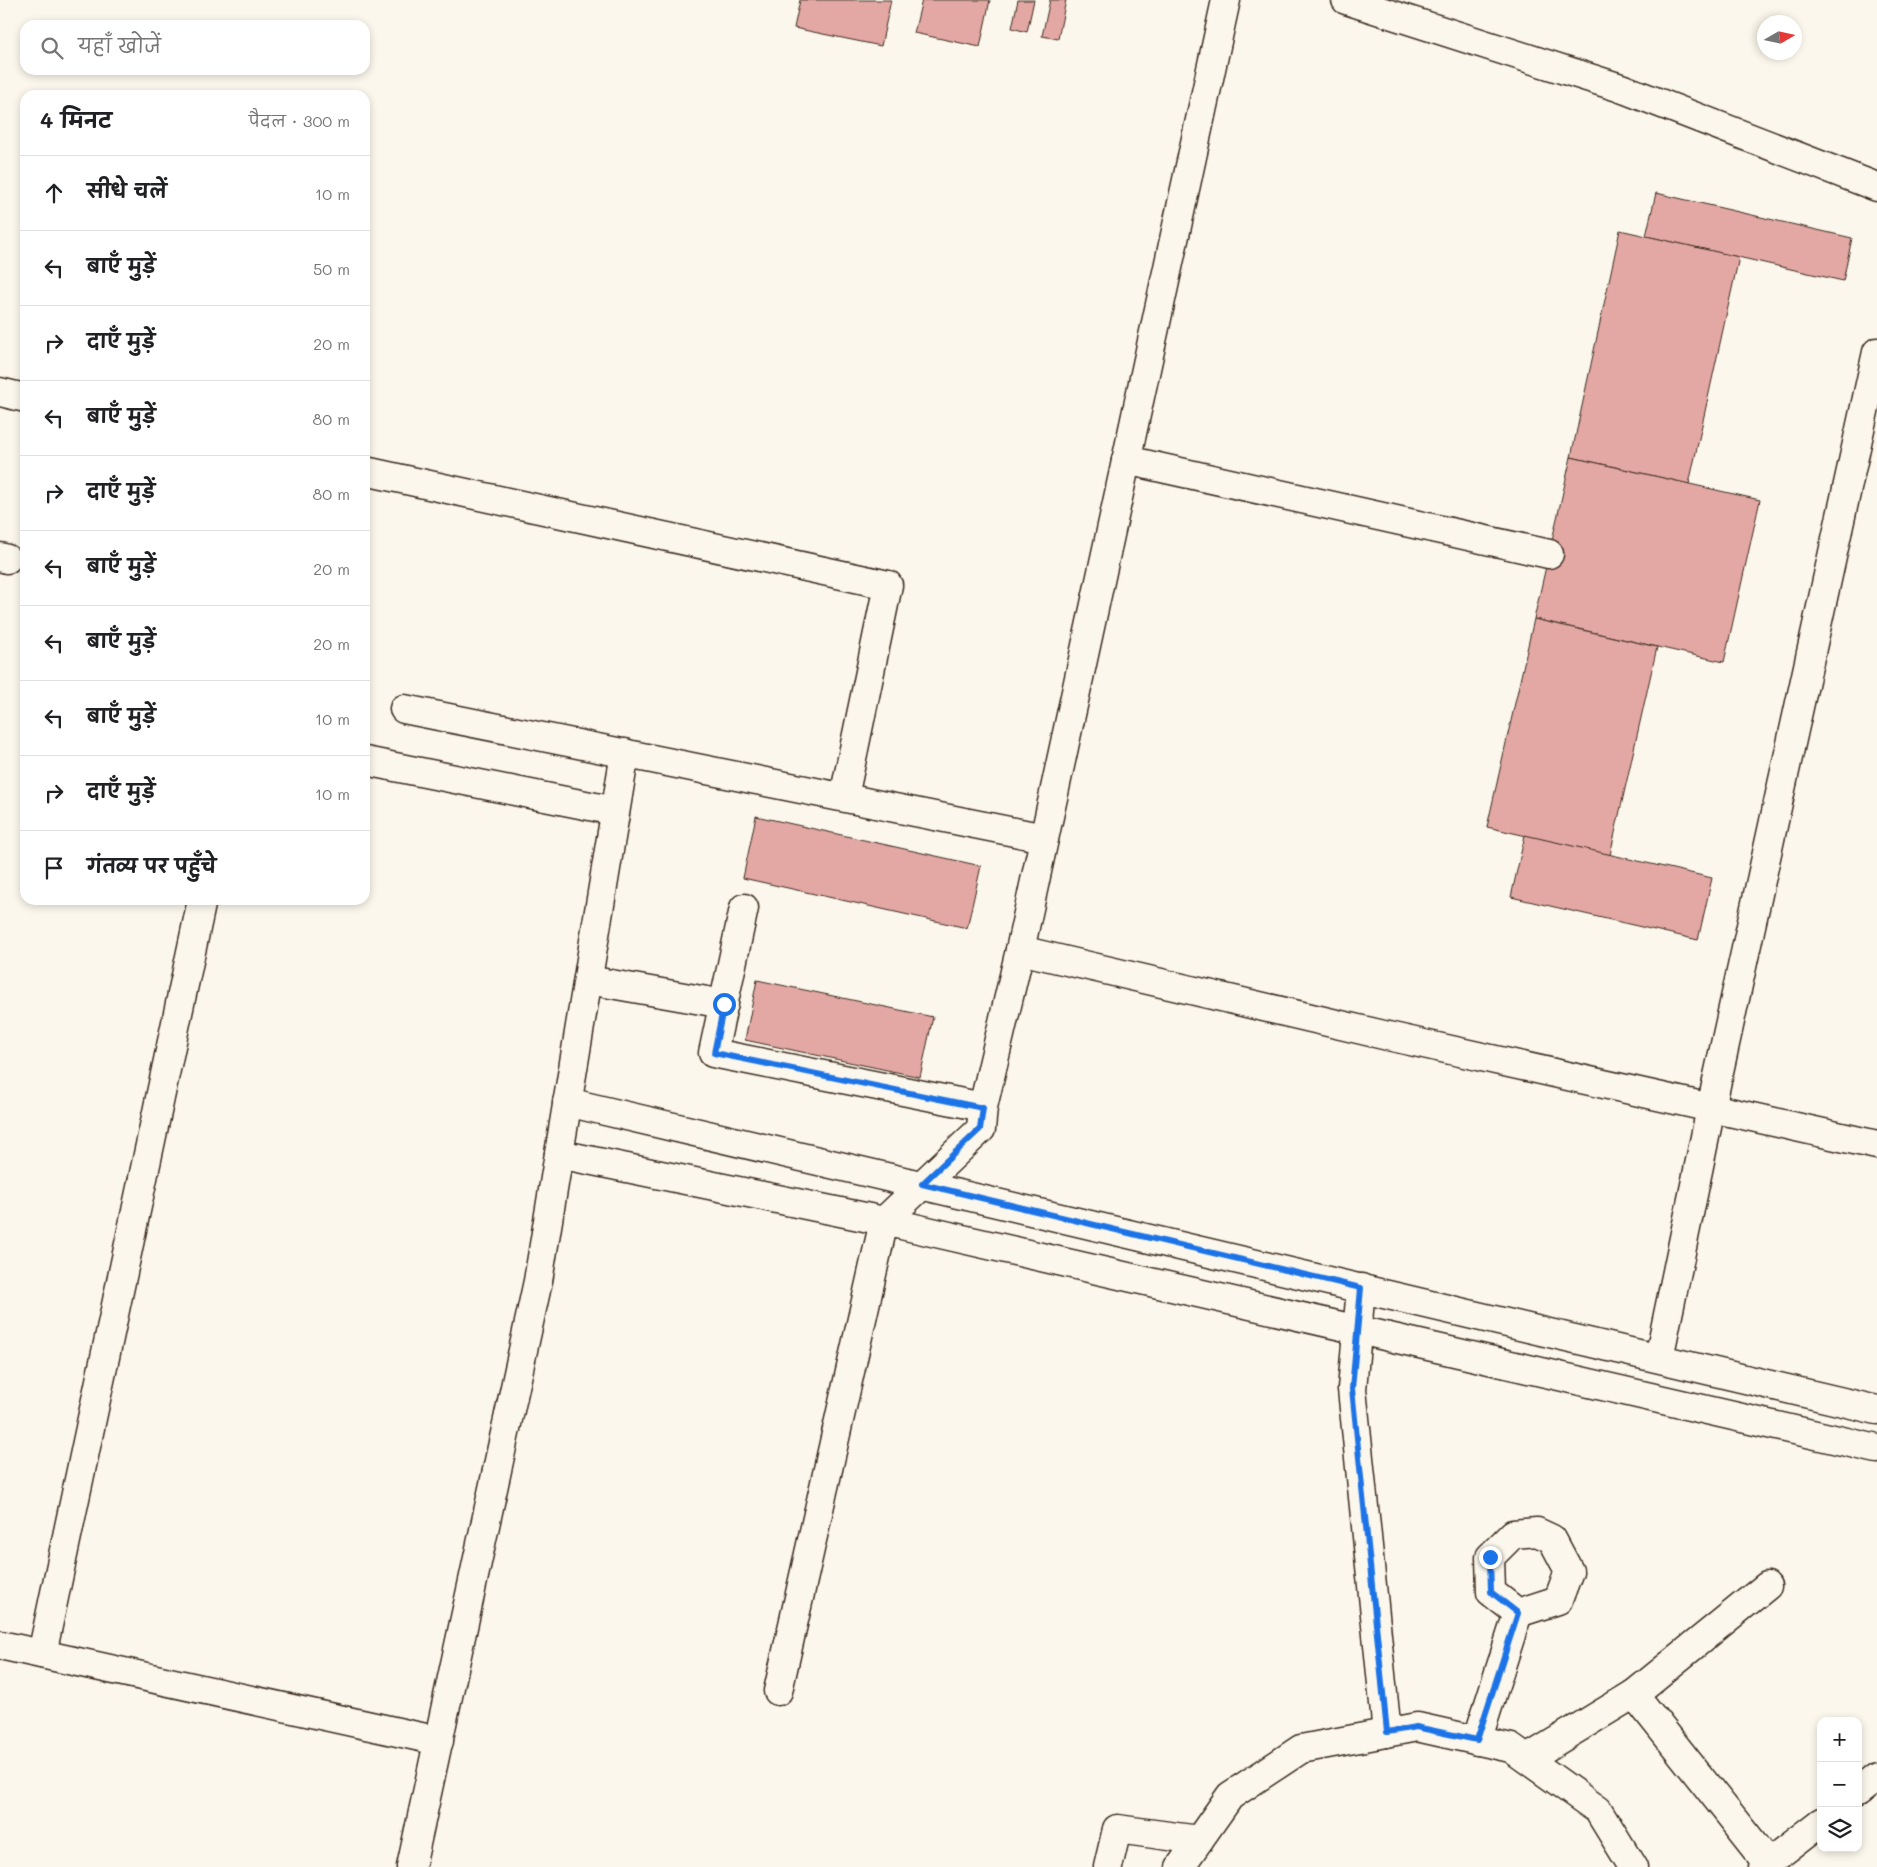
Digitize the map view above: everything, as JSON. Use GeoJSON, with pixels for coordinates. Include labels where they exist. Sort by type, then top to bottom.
{"type":"FeatureCollection","features":[{"type":"Feature","properties":{"kind":"lane"},"geometry":{"type":"LineString","coordinates":[[778,1691],[884,1221],[980,1129],[983,1108],[1020,950],[1226,0]]}},
{"type":"Feature","properties":{"kind":"lane"},"geometry":{"type":"LineString","coordinates":[[1346,0],[1621,88],[1877,187]]}},
{"type":"Feature","properties":{"kind":"lane"},"geometry":{"type":"LineString","coordinates":[[1659,1358],[1711,1108],[1877,352]]}},
{"type":"Feature","properties":{"kind":"lane"},"geometry":{"type":"LineString","coordinates":[[0,392],[20,397]]}},
{"type":"Feature","properties":{"kind":"lane"},"geometry":{"type":"LineString","coordinates":[[1126,460],[1549,554]]}},
{"type":"Feature","properties":{"kind":"lane"},"geometry":{"type":"LineString","coordinates":[[370,472],[888,585],[844,797]]}},
{"type":"Feature","properties":{"kind":"lane"},"geometry":{"type":"LineString","coordinates":[[404,708],[1044,838]]}},
{"type":"Feature","properties":{"kind":"lane"},"geometry":{"type":"LineString","coordinates":[[411,1867],[538,1281],[625,753]]}},
{"type":"Feature","properties":{"kind":"lane"},"geometry":{"type":"LineString","coordinates":[[370,761],[615,811]]}},
{"type":"Feature","properties":{"kind":"lane"},"geometry":{"type":"LineString","coordinates":[[42,1654],[201,905]]}},
{"type":"Feature","properties":{"kind":"lane"},"geometry":{"type":"LineString","coordinates":[[744,908],[714,1053],[983,1108]]}},
{"type":"Feature","properties":{"kind":"lane"},"geometry":{"type":"LineString","coordinates":[[1020,950],[1388,1036],[1877,1145]]}},
{"type":"Feature","properties":{"kind":"lane"},"geometry":{"type":"LineString","coordinates":[[588,980],[724,1004]]}},
{"type":"Feature","properties":{"kind":"lane"},"geometry":{"type":"LineString","coordinates":[[567,1102],[1877,1410]]}},
{"type":"Feature","properties":{"kind":"lane"},"geometry":{"type":"LineString","coordinates":[[559,1154],[884,1221],[1877,1449]]}},
{"type":"Feature","properties":{"kind":"lane"},"geometry":{"type":"LineString","coordinates":[[1361,1288],[1352,1389],[1387,1732]]}},
{"type":"Feature","properties":{"kind":"lane"},"geometry":{"type":"LineString","coordinates":[[1527,1759],[1634,1694],[1767,1586]]}},
{"type":"Feature","properties":{"kind":"lane"},"geometry":{"type":"LineString","coordinates":[[1477,1740],[1518,1613]]}},
{"type":"Feature","properties":{"kind":"lane"},"geometry":{"type":"LineString","coordinates":[[0,1645],[439,1741]]}},
{"type":"Feature","properties":{"kind":"lane"},"geometry":{"type":"LineString","coordinates":[[1634,1694],[1766,1865],[1817,1825]]}},
{"type":"Feature","properties":{"kind":"lane"},"geometry":{"type":"LineString","coordinates":[[1180,1867],[1230,1796],[1301,1749],[1416,1727],[1511,1748],[1598,1810],[1632,1867]]}},
{"type":"Feature","properties":{"kind":"lane"},"geometry":{"type":"LineString","coordinates":[[1862,1789],[1877,1777]]}},
{"type":"Feature","properties":{"kind":"lane"},"geometry":{"type":"LineString","coordinates":[[1108,1867],[1117,1829],[1199,1840]]}},
{"type":"Feature","properties":{"kind":"building"},"geometry":{"type":"Polygon","coordinates":[[[800,0],[891,0],[881,46],[794,28],[800,0]]]}},
{"type":"Feature","properties":{"kind":"building"},"geometry":{"type":"Polygon","coordinates":[[[922,0],[990,0],[980,47],[914,33],[922,0]]]}},
{"type":"Feature","properties":{"kind":"building"},"geometry":{"type":"Polygon","coordinates":[[[1018,0],[1034,0],[1027,32],[1012,28],[1018,0]]]}},
{"type":"Feature","properties":{"kind":"building"},"geometry":{"type":"Polygon","coordinates":[[[1050,0],[1066,0],[1058,39],[1042,36],[1050,0]]]}},
{"type":"Feature","properties":{"kind":"building"},"geometry":{"type":"Polygon","coordinates":[[[1656,193],[1852,238],[1843,281],[1646,236],[1656,193]]]}},
{"type":"Feature","properties":{"kind":"building"},"geometry":{"type":"Polygon","coordinates":[[[1620,230],[1739,257],[1689,484],[1571,457],[1620,230]]]}},
{"type":"Feature","properties":{"kind":"building"},"geometry":{"type":"Polygon","coordinates":[[[1571,457],[1760,500],[1724,662],[1534,619],[1571,457]]]}},
{"type":"Feature","properties":{"kind":"building"},"geometry":{"type":"Polygon","coordinates":[[[1534,619],[1657,647],[1610,855],[1487,827],[1534,619]]]}},
{"type":"Feature","properties":{"kind":"building"},"geometry":{"type":"Polygon","coordinates":[[[756,816],[981,866],[967,928],[743,878],[756,816]]]}},
{"type":"Feature","properties":{"kind":"building"},"geometry":{"type":"Polygon","coordinates":[[[1525,835],[1712,878],[1698,940],[1511,897],[1525,835]]]}},
{"type":"Feature","properties":{"kind":"building"},"geometry":{"type":"Polygon","coordinates":[[[757,980],[933,1017],[920,1077],[745,1040],[757,980]]]}},
{"type":"Feature","properties":{"kind":"route"},"geometry":{"type":"LineString","coordinates":[[724,1004],[714,1053],[983,1108],[980,1129],[922,1184],[1361,1288],[1352,1389],[1387,1732],[1416,1727],[1477,1740],[1518,1613],[1491,1592],[1490,1557]]}}]}
